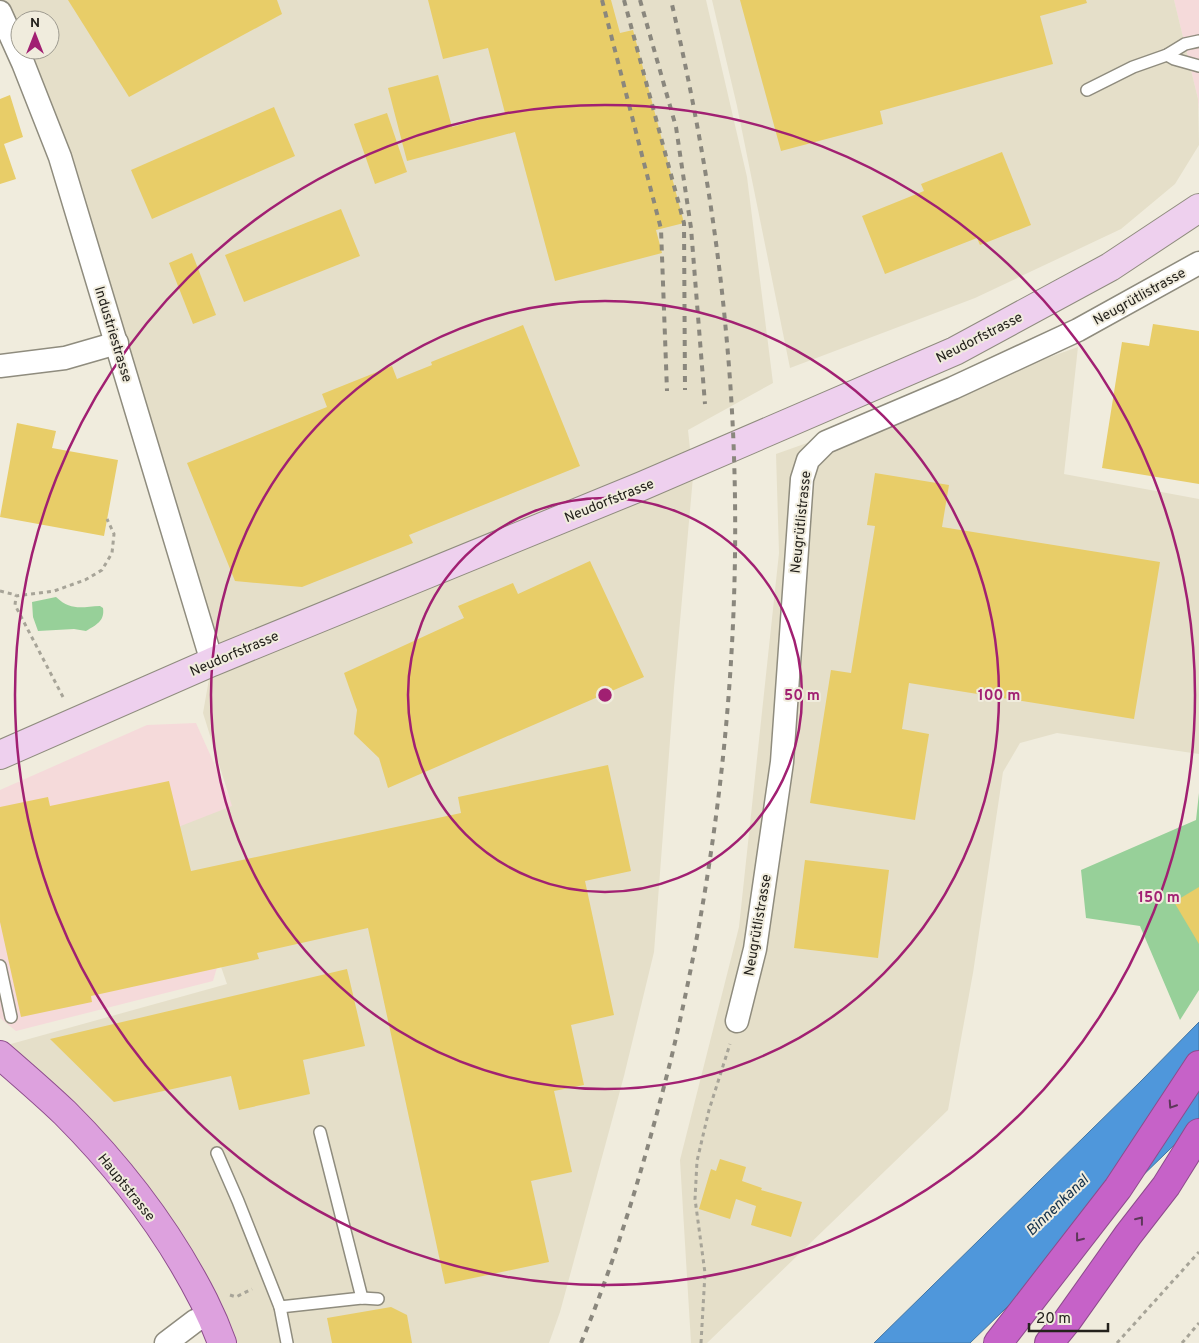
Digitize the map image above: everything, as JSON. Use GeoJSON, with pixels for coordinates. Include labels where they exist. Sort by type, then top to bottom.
{"type":"FeatureCollection","features":[{"type":"Feature","properties":{"kind":"highway"},"geometry":{"type":"LineString","coordinates":[[998,1343],[1118,1188],[1199,1065]]}},
{"type":"Feature","properties":{"kind":"highway"},"geometry":{"type":"LineString","coordinates":[[1049,1343],[1166,1186],[1199,1133]]}},
{"type":"Feature","properties":{"kind":"main road","name":"Neudorfstrasse"},"geometry":{"type":"LineString","coordinates":[[0,755],[212,662],[642,486],[955,351],[1110,267],[1199,208]]}},
{"type":"Feature","properties":{"kind":"main road","name":"Hauptstrasse"},"geometry":{"type":"LineString","coordinates":[[2,1060],[66,1114],[122,1176],[150,1213],[204,1300],[217,1303],[222,1343]]}},
{"type":"Feature","properties":{"kind":"street","name":"Industriestrasse"},"geometry":{"type":"LineString","coordinates":[[0,12],[23,63],[60,157],[212,662]]}},
{"type":"Feature","properties":{"kind":"street","name":"Neugrütlistrasse"},"geometry":{"type":"LineString","coordinates":[[737,1021],[755,949],[782,762],[802,479],[808,460],[826,442],[953,388],[1078,330],[1199,262]]}},
{"type":"Feature","properties":{"kind":"street"},"geometry":{"type":"LineString","coordinates":[[0,366],[65,358],[117,343]]}},
{"type":"Feature","properties":{"kind":"street"},"geometry":{"type":"LineString","coordinates":[[166,1343],[217,1303]]}},
{"type":"Feature","properties":{"kind":"lane"},"geometry":{"type":"LineString","coordinates":[[1087,90],[1132,67],[1167,55],[1185,44],[1199,41]]}},
{"type":"Feature","properties":{"kind":"lane"},"geometry":{"type":"LineString","coordinates":[[1167,55],[1174,59],[1199,66]]}},
{"type":"Feature","properties":{"kind":"lane"},"geometry":{"type":"LineString","coordinates":[[0,966],[10,1016]]}},
{"type":"Feature","properties":{"kind":"lane"},"geometry":{"type":"LineString","coordinates":[[320,1132],[362,1298]]}},
{"type":"Feature","properties":{"kind":"lane"},"geometry":{"type":"LineString","coordinates":[[217,1154],[238,1201],[280,1307],[287,1343]]}},
{"type":"Feature","properties":{"kind":"lane"},"geometry":{"type":"LineString","coordinates":[[280,1307],[362,1298],[378,1299]]}},
{"type":"Feature","properties":{"kind":"path"},"geometry":{"type":"LineString","coordinates":[[0,591],[17,596],[54,591],[85,580],[102,570],[112,553],[114,534],[107,519]]}},
{"type":"Feature","properties":{"kind":"path"},"geometry":{"type":"LineString","coordinates":[[17,596],[15,605],[63,698]]}},
{"type":"Feature","properties":{"kind":"path"},"geometry":{"type":"LineString","coordinates":[[702,1343],[705,1273],[695,1199],[697,1161],[709,1110],[737,1021]]}},
{"type":"Feature","properties":{"kind":"path"},"geometry":{"type":"LineString","coordinates":[[1117,1343],[1199,1252]]}},
{"type":"Feature","properties":{"kind":"path"},"geometry":{"type":"LineString","coordinates":[[217,1303],[270,1283]]}},
{"type":"Feature","properties":{"kind":"path"},"geometry":{"type":"LineString","coordinates":[[1182,1343],[1199,1323]]}},
{"type":"Feature","properties":{"kind":"shaded area"},"geometry":{"type":"Polygon","coordinates":[[[0,0],[706,0],[747,177],[773,383],[688,430],[693,477],[674,688],[654,952],[624,1076],[560,1312],[549,1343],[222,1343],[179,1256],[0,1047],[227,984],[173,829],[232,806],[203,713],[212,662],[117,343],[15,60],[60,60],[60,10],[10,10],[10,47],[0,19],[0,0]]]}},
{"type":"Feature","properties":{"kind":"shaded area"},"geometry":{"type":"Polygon","coordinates":[[[712,0],[1174,0],[1198,99],[1199,145],[1175,184],[1121,229],[975,298],[790,368],[737,106],[712,0]]]}},
{"type":"Feature","properties":{"kind":"shaded area"},"geometry":{"type":"Polygon","coordinates":[[[1174,0],[1199,0],[1199,112],[1198,99],[1174,0]]]}},
{"type":"Feature","properties":{"kind":"shaded area"},"geometry":{"type":"Polygon","coordinates":[[[1078,347],[1064,474],[1199,499],[1199,754],[1057,733],[1020,743],[1003,772],[973,973],[948,1110],[707,1343],[691,1343],[680,1160],[739,927],[779,553],[776,454],[1078,347]]]}},
{"type":"Feature","properties":{"kind":"shaded area"},"geometry":{"type":"Polygon","coordinates":[[[196,723],[252,848],[213,981],[16,1031],[0,1018],[0,790],[147,725],[196,723]]]}},
{"type":"Feature","properties":{"kind":"green space"},"geometry":{"type":"Polygon","coordinates":[[[56,597],[72,606],[100,606],[103,608],[103,616],[99,622],[86,631],[74,629],[38,631],[33,617],[32,602],[56,597]]]}},
{"type":"Feature","properties":{"kind":"green space"},"geometry":{"type":"Polygon","coordinates":[[[1199,793],[1199,990],[1180,1020],[1140,926],[1086,918],[1081,870],[1196,820],[1199,793]]]}},
{"type":"Feature","properties":{"kind":"water","name":"Binnenkanal"},"geometry":{"type":"Polygon","coordinates":[[[1199,1022],[1199,1121],[970,1343],[874,1343],[1141,1081],[1199,1022]]]}},
{"type":"Feature","properties":{"kind":"building"},"geometry":{"type":"Polygon","coordinates":[[[68,0],[277,0],[282,14],[129,97],[68,0]]]}},
{"type":"Feature","properties":{"kind":"building"},"geometry":{"type":"Polygon","coordinates":[[[428,0],[611,0],[620,33],[633,30],[684,223],[656,230],[662,253],[555,281],[515,132],[407,161],[388,88],[438,75],[452,127],[505,113],[488,48],[443,59],[428,0]]]}},
{"type":"Feature","properties":{"kind":"building"},"geometry":{"type":"Polygon","coordinates":[[[740,0],[1086,0],[1087,3],[1040,16],[1053,64],[880,111],[883,124],[781,151],[740,0]]]}},
{"type":"Feature","properties":{"kind":"building"},"geometry":{"type":"Polygon","coordinates":[[[10,95],[23,137],[4,144],[16,179],[0,184],[0,99],[10,95]]]}},
{"type":"Feature","properties":{"kind":"building"},"geometry":{"type":"Polygon","coordinates":[[[274,107],[295,156],[152,219],[131,170],[274,107]]]}},
{"type":"Feature","properties":{"kind":"building"},"geometry":{"type":"Polygon","coordinates":[[[387,113],[407,172],[375,184],[354,124],[387,113]]]}},
{"type":"Feature","properties":{"kind":"building"},"geometry":{"type":"Polygon","coordinates":[[[1002,152],[1031,225],[980,245],[977,238],[885,274],[862,216],[924,191],[921,184],[1002,152]]]}},
{"type":"Feature","properties":{"kind":"building"},"geometry":{"type":"Polygon","coordinates":[[[341,209],[360,256],[244,302],[225,255],[341,209]]]}},
{"type":"Feature","properties":{"kind":"building"},"geometry":{"type":"Polygon","coordinates":[[[192,253],[216,315],[193,324],[169,263],[192,253]]]}},
{"type":"Feature","properties":{"kind":"building"},"geometry":{"type":"Polygon","coordinates":[[[1153,324],[1199,331],[1199,484],[1102,468],[1122,342],[1149,346],[1153,324]]]}},
{"type":"Feature","properties":{"kind":"building"},"geometry":{"type":"Polygon","coordinates":[[[523,325],[580,466],[409,535],[413,543],[302,587],[235,581],[187,463],[327,407],[322,394],[392,366],[397,379],[432,365],[431,362],[523,325]]]}},
{"type":"Feature","properties":{"kind":"building"},"geometry":{"type":"Polygon","coordinates":[[[17,423],[56,431],[52,448],[118,460],[104,536],[0,517],[17,423]]]}},
{"type":"Feature","properties":{"kind":"building"},"geometry":{"type":"Polygon","coordinates":[[[875,473],[949,485],[942,527],[1160,562],[1134,719],[909,683],[902,729],[929,734],[915,820],[810,803],[831,670],[851,673],[875,526],[867,525],[875,473]]]}},
{"type":"Feature","properties":{"kind":"building"},"geometry":{"type":"Polygon","coordinates":[[[590,561],[644,677],[388,788],[379,758],[354,734],[357,710],[344,673],[464,618],[458,606],[513,583],[518,594],[590,561]]]}},
{"type":"Feature","properties":{"kind":"building"},"geometry":{"type":"Polygon","coordinates":[[[608,765],[631,871],[585,881],[614,1015],[571,1025],[584,1085],[554,1091],[572,1172],[531,1181],[549,1262],[445,1284],[368,928],[257,953],[259,959],[91,996],[92,1002],[21,1017],[0,922],[0,807],[48,797],[50,806],[169,781],[191,871],[461,813],[458,797],[608,765]]]}},
{"type":"Feature","properties":{"kind":"building"},"geometry":{"type":"Polygon","coordinates":[[[805,860],[889,870],[878,958],[794,948],[805,860]]]}},
{"type":"Feature","properties":{"kind":"building"},"geometry":{"type":"Polygon","coordinates":[[[1199,887],[1199,944],[1174,902],[1199,887]]]}},
{"type":"Feature","properties":{"kind":"building"},"geometry":{"type":"Polygon","coordinates":[[[347,969],[365,1046],[303,1060],[310,1094],[239,1110],[231,1076],[114,1102],[50,1039],[347,969]]]}},
{"type":"Feature","properties":{"kind":"building"},"geometry":{"type":"Polygon","coordinates":[[[720,1159],[746,1167],[742,1181],[762,1188],[761,1190],[802,1202],[791,1237],[751,1225],[756,1206],[736,1199],[730,1219],[699,1209],[711,1169],[716,1171],[720,1159]]]}},
{"type":"Feature","properties":{"kind":"building"},"geometry":{"type":"Polygon","coordinates":[[[391,1307],[407,1315],[412,1343],[332,1343],[327,1318],[391,1307]]]}},
{"type":"Feature","properties":{"kind":"railway"},"geometry":{"type":"LineString","coordinates":[[602,0],[661,229],[667,391]]}},
{"type":"Feature","properties":{"kind":"railway"},"geometry":{"type":"LineString","coordinates":[[624,0],[684,223],[685,390]]}},
{"type":"Feature","properties":{"kind":"railway"},"geometry":{"type":"LineString","coordinates":[[640,0],[676,127],[691,228],[705,404]]}},
{"type":"Feature","properties":{"kind":"railway"},"geometry":{"type":"LineString","coordinates":[[581,1343],[608,1273],[632,1201],[672,1055],[691,966],[707,876],[720,786],[729,695],[734,604],[735,513],[733,423],[726,332],[711,206],[689,82],[671,0]]}}]}
